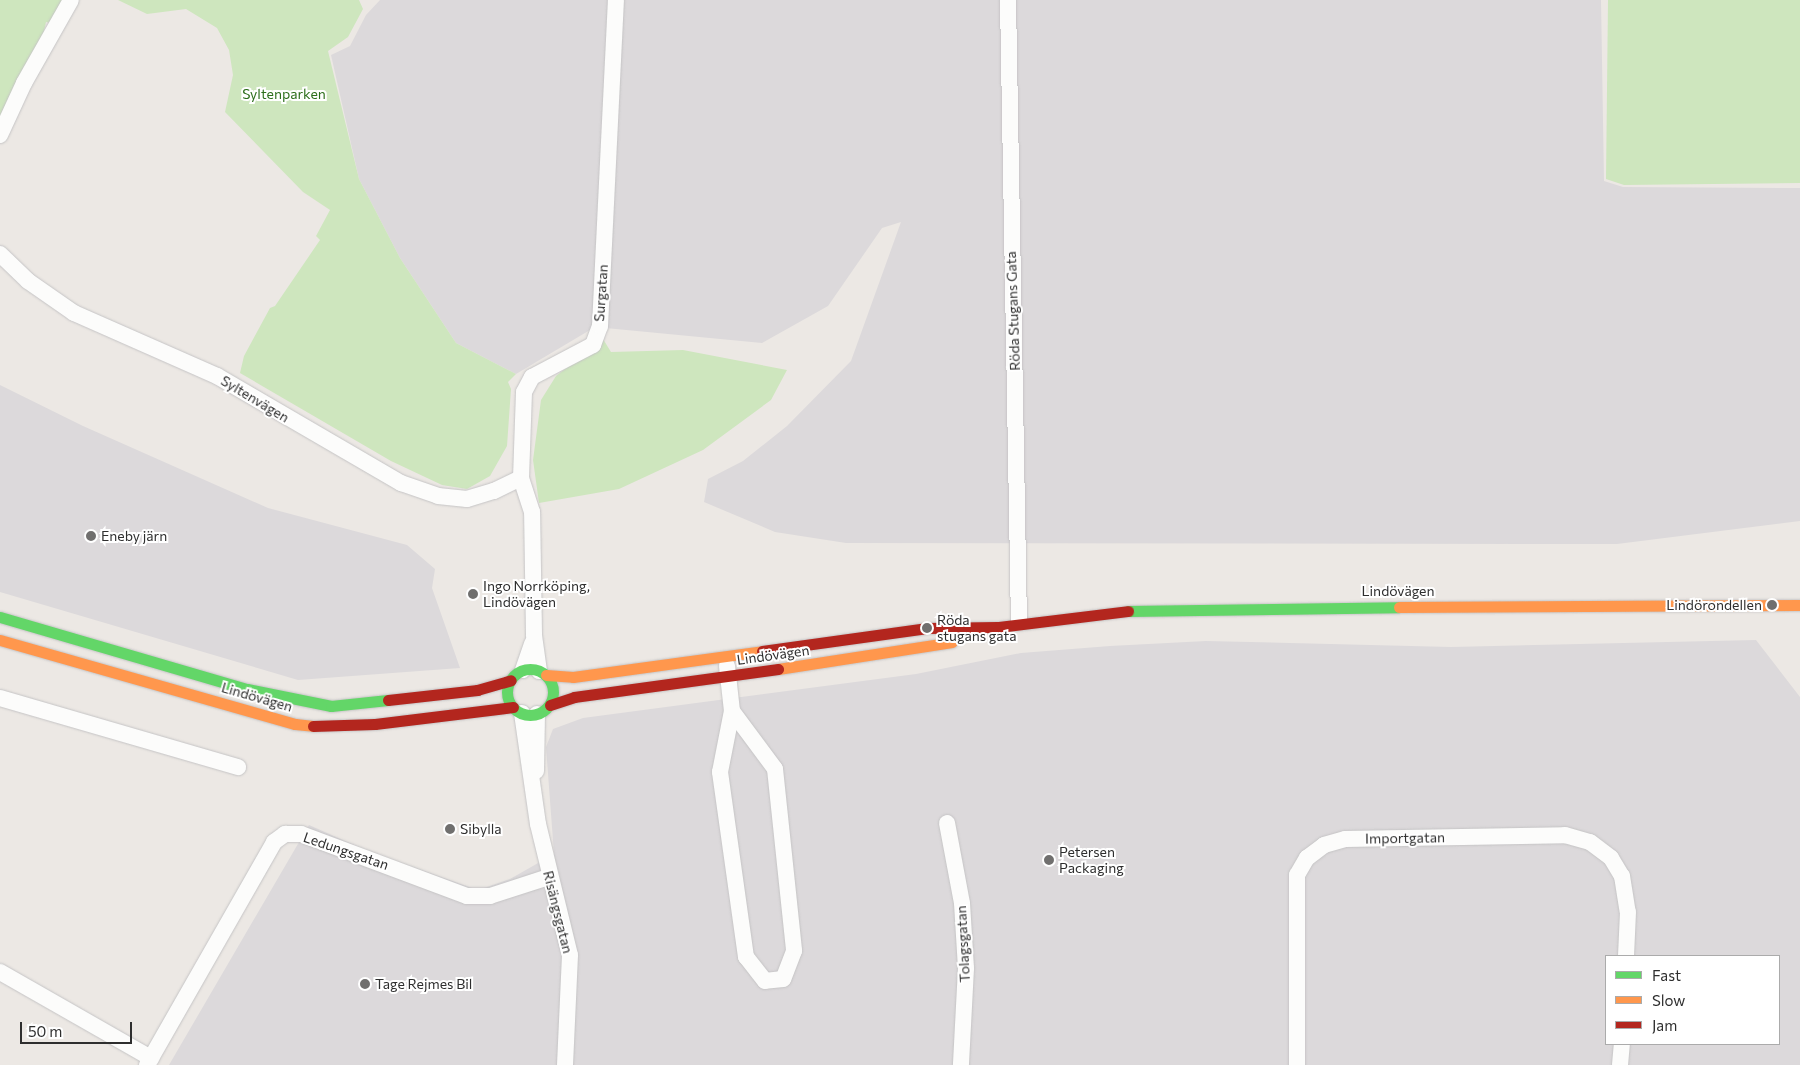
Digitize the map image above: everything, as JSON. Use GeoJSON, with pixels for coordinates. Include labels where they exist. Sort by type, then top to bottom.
{"type":"FeatureCollection","features":[{"type":"Feature","properties":{"kind":"main road","name":"Lindövägen"},"geometry":{"type":"LineString","coordinates":[[0,640],[295,724],[319,726],[375,724],[530,710],[574,697],[966,640],[1019,622],[1154,608],[1209,606],[1800,605]]}},
{"type":"Feature","properties":{"kind":"main road","name":"Lindövägen"},"geometry":{"type":"LineString","coordinates":[[0,617],[247,689],[316,704],[341,706],[476,690],[530,674],[573,678],[927,628],[998,628]]}},
{"type":"Feature","properties":{"kind":"main road"},"geometry":{"type":"LineString","coordinates":[[530,674],[553,689],[530,710],[508,695],[530,674]]}},
{"type":"Feature","properties":{"kind":"street"},"geometry":{"type":"LineString","coordinates":[[0,135],[24,83],[71,0]]}},
{"type":"Feature","properties":{"kind":"street","name":"Surgatan"},"geometry":{"type":"LineString","coordinates":[[530,674],[534,634],[532,512],[521,478],[524,392],[532,377],[561,359],[593,345],[600,326],[616,0]]}},
{"type":"Feature","properties":{"kind":"street","name":"Röda Stugans Gata"},"geometry":{"type":"LineString","coordinates":[[1008,0],[1019,622]]}},
{"type":"Feature","properties":{"kind":"street","name":"Syltenvägen"},"geometry":{"type":"LineString","coordinates":[[0,254],[28,281],[74,312],[216,376],[401,483],[438,496],[467,498],[494,491],[521,478]]}},
{"type":"Feature","properties":{"kind":"street"},"geometry":{"type":"LineString","coordinates":[[726,656],[732,711],[720,772],[746,957],[765,980],[783,979],[794,951],[775,769],[732,711]]}},
{"type":"Feature","properties":{"kind":"street"},"geometry":{"type":"LineString","coordinates":[[0,698],[238,767]]}},
{"type":"Feature","properties":{"kind":"street","name":"Risängsgatan"},"geometry":{"type":"LineString","coordinates":[[530,710],[526,759],[534,791],[549,877],[570,955],[565,1065]]}},
{"type":"Feature","properties":{"kind":"street","name":"Tolagsgatan"},"geometry":{"type":"LineString","coordinates":[[947,823],[962,903],[966,968],[962,1065]]}},
{"type":"Feature","properties":{"kind":"street","name":"Ledungsgatan"},"geometry":{"type":"LineString","coordinates":[[149,1062],[274,842],[285,834],[301,834],[467,896],[490,896],[549,877]]}},
{"type":"Feature","properties":{"kind":"street","name":"Importgatan"},"geometry":{"type":"LineString","coordinates":[[1297,1065],[1297,875],[1307,858],[1324,844],[1345,839],[1565,835],[1590,842],[1611,858],[1622,876],[1628,912],[1626,955]]}},
{"type":"Feature","properties":{"kind":"street"},"geometry":{"type":"LineString","coordinates":[[0,972],[149,1062]]}},
{"type":"Feature","properties":{"kind":"street"},"geometry":{"type":"LineString","coordinates":[[1620,1065],[1622,1045]]}},
{"type":"Feature","properties":{"kind":"shaded area"},"geometry":{"type":"Polygon","coordinates":[[[380,0],[1601,0],[1604,181],[1623,187],[1800,188],[1800,521],[1617,544],[846,543],[775,532],[704,502],[708,479],[743,461],[787,426],[851,361],[901,222],[882,228],[828,306],[762,343],[595,327],[516,374],[456,343],[400,258],[359,179],[331,55],[350,46],[366,15],[380,0]]]}},
{"type":"Feature","properties":{"kind":"shaded area"},"geometry":{"type":"Polygon","coordinates":[[[0,385],[83,426],[268,508],[407,545],[435,569],[432,588],[460,668],[298,680],[0,592],[0,385]]]}},
{"type":"Feature","properties":{"kind":"shaded area"},"geometry":{"type":"Polygon","coordinates":[[[1756,640],[1800,697],[1800,1065],[169,1065],[309,825],[370,852],[478,890],[510,879],[554,854],[546,747],[553,729],[583,718],[916,674],[1021,653],[1206,641],[1451,647],[1756,640]]]}},
{"type":"Feature","properties":{"kind":"green space"},"geometry":{"type":"Polygon","coordinates":[[[0,0],[70,0],[57,24],[46,22],[43,36],[0,120],[0,0]]]}},
{"type":"Feature","properties":{"kind":"green space","name":"Syltenparken"},"geometry":{"type":"Polygon","coordinates":[[[118,0],[359,0],[363,9],[348,37],[328,51],[359,179],[400,258],[456,343],[516,374],[508,382],[511,389],[507,446],[490,476],[467,489],[442,485],[391,461],[240,373],[244,356],[270,308],[275,306],[320,240],[316,236],[330,210],[303,192],[225,112],[233,75],[229,50],[217,28],[186,9],[147,14],[118,0]]]}},
{"type":"Feature","properties":{"kind":"green space"},"geometry":{"type":"Polygon","coordinates":[[[1608,0],[1800,0],[1800,183],[1624,185],[1606,179],[1608,0]]]}},
{"type":"Feature","properties":{"kind":"green space"},"geometry":{"type":"Polygon","coordinates":[[[603,339],[611,352],[683,350],[787,370],[771,400],[703,450],[619,489],[539,503],[533,460],[541,400],[556,376],[603,339]]]}},
{"type":"Feature","properties":{"kind":"traffic: fast"},"geometry":{"type":"LineString","coordinates":[[1128,611],[1399,607]]}},
{"type":"Feature","properties":{"kind":"traffic: fast"},"geometry":{"type":"LineString","coordinates":[[0,617],[247,689],[331,706],[388,700]]}},
{"type":"Feature","properties":{"kind":"traffic: fast"},"geometry":{"type":"LineString","coordinates":[[530,669],[543,673],[549,679],[553,692],[549,705],[543,711],[530,715],[517,711],[511,705],[507,692],[511,679],[517,673],[530,669]]}},
{"type":"Feature","properties":{"kind":"traffic: slow"},"geometry":{"type":"LineString","coordinates":[[1399,607],[1800,605]]}},
{"type":"Feature","properties":{"kind":"traffic: slow"},"geometry":{"type":"LineString","coordinates":[[0,640],[295,724],[313,726]]}},
{"type":"Feature","properties":{"kind":"traffic: slow"},"geometry":{"type":"LineString","coordinates":[[778,669],[952,642]]}},
{"type":"Feature","properties":{"kind":"traffic: slow"},"geometry":{"type":"LineString","coordinates":[[546,675],[573,677],[762,651]]}},
{"type":"Feature","properties":{"kind":"traffic: jam"},"geometry":{"type":"LineString","coordinates":[[762,651],[927,628],[998,627],[1128,611]]}},
{"type":"Feature","properties":{"kind":"traffic: jam"},"geometry":{"type":"LineString","coordinates":[[550,705],[574,697],[778,669]]}},
{"type":"Feature","properties":{"kind":"traffic: jam"},"geometry":{"type":"LineString","coordinates":[[388,700],[477,690],[511,680]]}},
{"type":"Feature","properties":{"kind":"traffic: jam"},"geometry":{"type":"LineString","coordinates":[[313,726],[375,724],[513,707]]}},
{"type":"Feature","properties":{"kind":"place","name":"Eneby järn"},"geometry":{"type":"Point","coordinates":[91,536]}},
{"type":"Feature","properties":{"kind":"place","name":"Ingo Norrköping, Lindövägen"},"geometry":{"type":"Point","coordinates":[473,594]}},
{"type":"Feature","properties":{"kind":"place","name":"Lindörondellen"},"geometry":{"type":"Point","coordinates":[1772,605]}},
{"type":"Feature","properties":{"kind":"place","name":"Röda stugans gata"},"geometry":{"type":"Point","coordinates":[927,628]}},
{"type":"Feature","properties":{"kind":"place","name":"Sibylla"},"geometry":{"type":"Point","coordinates":[450,829]}},
{"type":"Feature","properties":{"kind":"place","name":"Petersen Packaging"},"geometry":{"type":"Point","coordinates":[1049,860]}},
{"type":"Feature","properties":{"kind":"place","name":"Tage Rejmes Bil"},"geometry":{"type":"Point","coordinates":[365,984]}}]}
